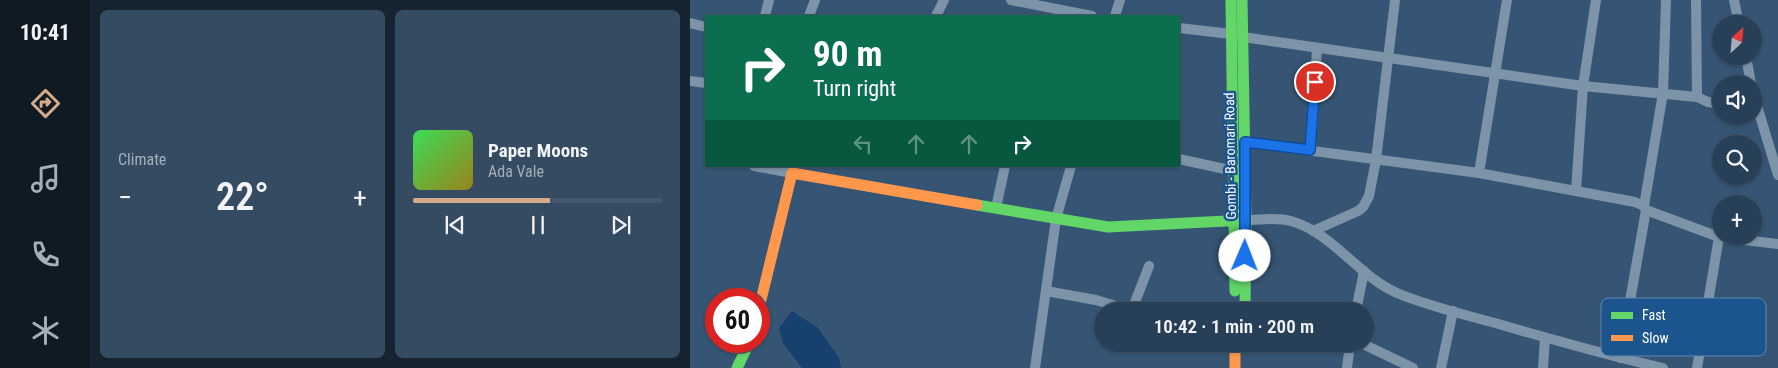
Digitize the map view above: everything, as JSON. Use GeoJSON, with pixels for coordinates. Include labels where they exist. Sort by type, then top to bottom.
{"type":"FeatureCollection","features":[{"type":"Feature","properties":{"kind":"main road","name":"Gombi - Baromari Road"},"geometry":{"type":"LineString","coordinates":[[1231,0],[1237,35],[1245,142],[1235,302]]}},
{"type":"Feature","properties":{"kind":"main road","name":"Gombi - Baromari Road"},"geometry":{"type":"LineString","coordinates":[[1242,0],[1237,35],[1234,171],[1240,220],[1244,302]]}},
{"type":"Feature","properties":{"kind":"main road"},"geometry":{"type":"LineString","coordinates":[[764,288],[792,170],[810,175],[1108,227],[1240,220]]}},
{"type":"Feature","properties":{"kind":"main road"},"geometry":{"type":"LineString","coordinates":[[1235,352],[1235,368]]}},
{"type":"Feature","properties":{"kind":"main road"},"geometry":{"type":"LineString","coordinates":[[1238,352],[1244,368]]}},
{"type":"Feature","properties":{"kind":"main road"},"geometry":{"type":"LineString","coordinates":[[737,368],[744,353]]}},
{"type":"Feature","properties":{"kind":"street"},"geometry":{"type":"LineString","coordinates":[[764,15],[769,0]]}},
{"type":"Feature","properties":{"kind":"street"},"geometry":{"type":"LineString","coordinates":[[810,15],[815,0]]}},
{"type":"Feature","properties":{"kind":"street"},"geometry":{"type":"LineString","coordinates":[[936,15],[944,0]]}},
{"type":"Feature","properties":{"kind":"street"},"geometry":{"type":"LineString","coordinates":[[1012,0],[1087,15]]}},
{"type":"Feature","properties":{"kind":"street"},"geometry":{"type":"LineString","coordinates":[[1115,15],[1120,0]]}},
{"type":"Feature","properties":{"kind":"street"},"geometry":{"type":"LineString","coordinates":[[1313,231],[1363,208],[1369,196],[1376,160],[1395,0]]}},
{"type":"Feature","properties":{"kind":"street"},"geometry":{"type":"LineString","coordinates":[[1479,173],[1507,0]]}},
{"type":"Feature","properties":{"kind":"street"},"geometry":{"type":"LineString","coordinates":[[1576,191],[1582,86],[1596,0]]}},
{"type":"Feature","properties":{"kind":"street"},"geometry":{"type":"LineString","coordinates":[[1630,298],[1663,93],[1666,0]]}},
{"type":"Feature","properties":{"kind":"street"},"geometry":{"type":"LineString","coordinates":[[1696,0],[1697,97]]}},
{"type":"Feature","properties":{"kind":"street"},"geometry":{"type":"LineString","coordinates":[[1734,0],[1737,15]]}},
{"type":"Feature","properties":{"kind":"street"},"geometry":{"type":"LineString","coordinates":[[690,23],[705,27]]}},
{"type":"Feature","properties":{"kind":"street"},"geometry":{"type":"LineString","coordinates":[[1180,28],[1582,86],[1697,97],[1712,103]]}},
{"type":"Feature","properties":{"kind":"street"},"geometry":{"type":"LineString","coordinates":[[1310,150],[1317,48]]}},
{"type":"Feature","properties":{"kind":"street"},"geometry":{"type":"LineString","coordinates":[[690,81],[705,83]]}},
{"type":"Feature","properties":{"kind":"street"},"geometry":{"type":"LineString","coordinates":[[1762,125],[1778,175]]}},
{"type":"Feature","properties":{"kind":"street"},"geometry":{"type":"LineString","coordinates":[[1245,142],[1479,173],[1635,202],[1645,208],[1712,234]]}},
{"type":"Feature","properties":{"kind":"street"},"geometry":{"type":"LineString","coordinates":[[1180,159],[1234,171]]}},
{"type":"Feature","properties":{"kind":"street"},"geometry":{"type":"LineString","coordinates":[[764,167],[792,170]]}},
{"type":"Feature","properties":{"kind":"street"},"geometry":{"type":"LineString","coordinates":[[996,208],[1005,167]]}},
{"type":"Feature","properties":{"kind":"street"},"geometry":{"type":"LineString","coordinates":[[1035,368],[1056,219],[1071,167]]}},
{"type":"Feature","properties":{"kind":"street"},"geometry":{"type":"LineString","coordinates":[[1240,220],[1290,221],[1313,231],[1376,281],[1398,293],[1453,311],[1601,353]]}},
{"type":"Feature","properties":{"kind":"street"},"geometry":{"type":"LineString","coordinates":[[1762,242],[1778,244]]}},
{"type":"Feature","properties":{"kind":"street"},"geometry":{"type":"LineString","coordinates":[[1709,298],[1718,245]]}},
{"type":"Feature","properties":{"kind":"street"},"geometry":{"type":"LineString","coordinates":[[1136,302],[1149,266]]}},
{"type":"Feature","properties":{"kind":"street"},"geometry":{"type":"LineString","coordinates":[[1358,302],[1364,271]]}},
{"type":"Feature","properties":{"kind":"street"},"geometry":{"type":"LineString","coordinates":[[1046,291],[1103,302]]}},
{"type":"Feature","properties":{"kind":"street"},"geometry":{"type":"LineString","coordinates":[[1441,368],[1453,311]]}},
{"type":"Feature","properties":{"kind":"street"},"geometry":{"type":"LineString","coordinates":[[1543,368],[1545,338]]}},
{"type":"Feature","properties":{"kind":"street"},"geometry":{"type":"LineString","coordinates":[[1374,349],[1413,368]]}},
{"type":"Feature","properties":{"kind":"street"},"geometry":{"type":"LineString","coordinates":[[1347,368],[1349,352]]}},
{"type":"Feature","properties":{"kind":"street"},"geometry":{"type":"LineString","coordinates":[[1612,356],[1663,368]]}},
{"type":"Feature","properties":{"kind":"water"},"geometry":{"type":"Polygon","coordinates":[[[792,311],[817,327],[839,358],[841,368],[802,368],[783,343],[779,328],[792,311]]]}},
{"type":"Feature","properties":{"kind":"traffic: fast"},"geometry":{"type":"LineString","coordinates":[[1231,0],[1235,291]]}},
{"type":"Feature","properties":{"kind":"traffic: fast"},"geometry":{"type":"LineString","coordinates":[[1242,0],[1246,220],[1245,302]]}},
{"type":"Feature","properties":{"kind":"traffic: fast"},"geometry":{"type":"LineString","coordinates":[[977,205],[1108,227],[1246,220]]}},
{"type":"Feature","properties":{"kind":"traffic: fast"},"geometry":{"type":"LineString","coordinates":[[737,368],[744,353]]}},
{"type":"Feature","properties":{"kind":"traffic: slow"},"geometry":{"type":"LineString","coordinates":[[764,288],[792,173],[977,205]]}},
{"type":"Feature","properties":{"kind":"traffic: slow"},"geometry":{"type":"LineString","coordinates":[[1235,352],[1235,368]]}},
{"type":"Feature","properties":{"kind":"route"},"geometry":{"type":"LineString","coordinates":[[1245,256],[1245,142],[1310,150],[1315,82]]}}]}
